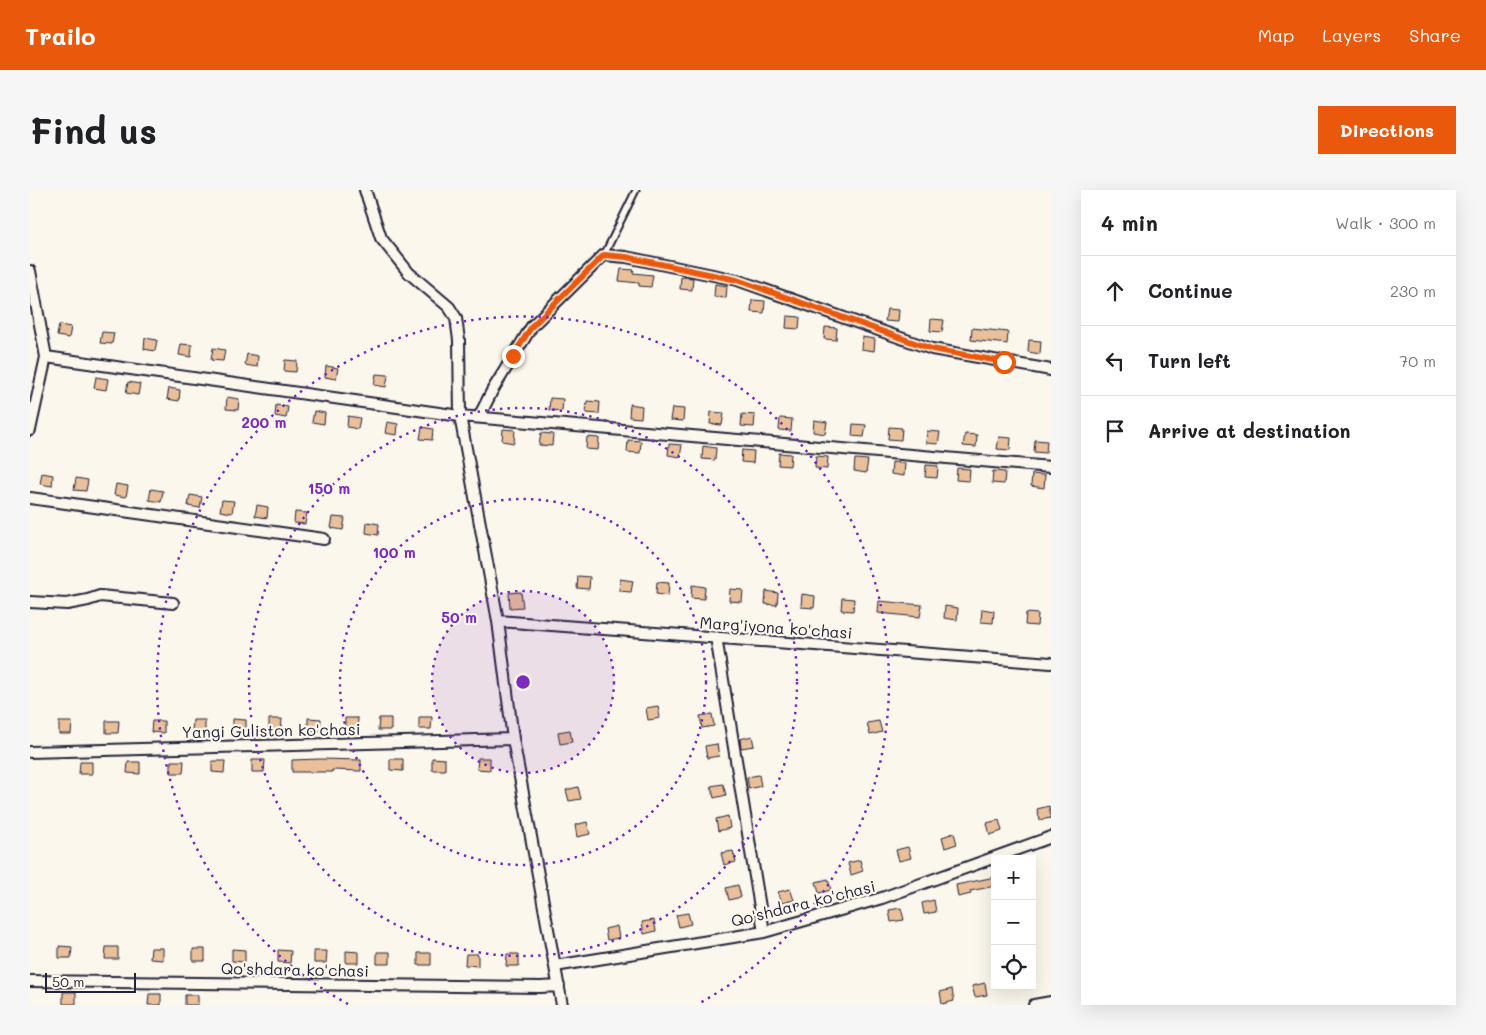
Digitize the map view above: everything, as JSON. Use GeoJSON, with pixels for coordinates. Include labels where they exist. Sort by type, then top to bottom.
{"type":"FeatureCollection","features":[{"type":"Feature","properties":{"kind":"street"},"geometry":{"type":"LineString","coordinates":[[365,190],[381,238],[409,273],[449,307],[456,318],[459,340],[460,416],[498,621],[513,739],[562,1005]]}},
{"type":"Feature","properties":{"kind":"street"},"geometry":{"type":"LineString","coordinates":[[479,418],[492,391],[532,326],[604,255],[626,257],[737,280],[932,349],[1051,370]]}},
{"type":"Feature","properties":{"kind":"street"},"geometry":{"type":"LineString","coordinates":[[30,271],[35,318],[46,357],[30,428]]}},
{"type":"Feature","properties":{"kind":"street"},"geometry":{"type":"LineString","coordinates":[[46,357],[460,416],[1051,467]]}},
{"type":"Feature","properties":{"kind":"street"},"geometry":{"type":"LineString","coordinates":[[30,498],[324,539]]}},
{"type":"Feature","properties":{"kind":"street"},"geometry":{"type":"LineString","coordinates":[[30,602],[67,604],[100,596],[173,603]]}},
{"type":"Feature","properties":{"kind":"street","name":"Marg'iyona ko'chasi"},"geometry":{"type":"LineString","coordinates":[[498,621],[1051,663]]}},
{"type":"Feature","properties":{"kind":"street"},"geometry":{"type":"LineString","coordinates":[[716,637],[764,932]]}},
{"type":"Feature","properties":{"kind":"street","name":"Yangi Guliston ko'chasi"},"geometry":{"type":"LineString","coordinates":[[30,752],[513,739]]}},
{"type":"Feature","properties":{"kind":"street","name":"Qo'shdara ko'chasi"},"geometry":{"type":"LineString","coordinates":[[555,966],[764,932],[882,898],[1051,837]]}},
{"type":"Feature","properties":{"kind":"street","name":"Qo'shdara ko'chasi"},"geometry":{"type":"LineString","coordinates":[[30,981],[559,986]]}},
{"type":"Feature","properties":{"kind":"street"},"geometry":{"type":"LineString","coordinates":[[1034,1005],[1051,1002]]}},
{"type":"Feature","properties":{"kind":"lane"},"geometry":{"type":"LineString","coordinates":[[604,255],[636,190]]}},
{"type":"Feature","properties":{"kind":"building"},"geometry":{"type":"Polygon","coordinates":[[[621,269],[634,270],[633,273],[653,275],[651,287],[639,286],[639,283],[619,281],[621,269]]]}},
{"type":"Feature","properties":{"kind":"building"},"geometry":{"type":"Polygon","coordinates":[[[681,277],[693,278],[692,290],[680,289],[681,277]]]}},
{"type":"Feature","properties":{"kind":"building"},"geometry":{"type":"Polygon","coordinates":[[[715,284],[727,286],[726,298],[714,297],[715,284]]]}},
{"type":"Feature","properties":{"kind":"building"},"geometry":{"type":"Polygon","coordinates":[[[752,300],[765,301],[764,313],[751,312],[752,300]]]}},
{"type":"Feature","properties":{"kind":"building"},"geometry":{"type":"Polygon","coordinates":[[[887,309],[899,310],[898,322],[885,321],[887,309]]]}},
{"type":"Feature","properties":{"kind":"building"},"geometry":{"type":"Polygon","coordinates":[[[787,316],[800,317],[799,329],[786,328],[787,316]]]}},
{"type":"Feature","properties":{"kind":"building"},"geometry":{"type":"Polygon","coordinates":[[[931,319],[944,320],[942,332],[930,331],[931,319]]]}},
{"type":"Feature","properties":{"kind":"building"},"geometry":{"type":"Polygon","coordinates":[[[59,325],[71,327],[69,338],[57,336],[59,325]]]}},
{"type":"Feature","properties":{"kind":"building"},"geometry":{"type":"Polygon","coordinates":[[[825,327],[837,328],[836,340],[824,339],[825,327]]]}},
{"type":"Feature","properties":{"kind":"building"},"geometry":{"type":"Polygon","coordinates":[[[972,328],[1008,332],[1007,344],[971,340],[972,328]]]}},
{"type":"Feature","properties":{"kind":"building"},"geometry":{"type":"Polygon","coordinates":[[[102,332],[114,333],[112,344],[100,343],[102,332]]]}},
{"type":"Feature","properties":{"kind":"building"},"geometry":{"type":"Polygon","coordinates":[[[862,337],[875,339],[874,351],[861,349],[862,337]]]}},
{"type":"Feature","properties":{"kind":"building"},"geometry":{"type":"Polygon","coordinates":[[[145,338],[157,340],[155,351],[144,349],[145,338]]]}},
{"type":"Feature","properties":{"kind":"building"},"geometry":{"type":"Polygon","coordinates":[[[1029,340],[1041,341],[1040,354],[1028,352],[1029,340]]]}},
{"type":"Feature","properties":{"kind":"building"},"geometry":{"type":"Polygon","coordinates":[[[181,344],[192,345],[191,357],[179,355],[181,344]]]}},
{"type":"Feature","properties":{"kind":"building"},"geometry":{"type":"Polygon","coordinates":[[[213,348],[225,350],[223,361],[211,360],[213,348]]]}},
{"type":"Feature","properties":{"kind":"building"},"geometry":{"type":"Polygon","coordinates":[[[247,354],[258,356],[257,367],[245,365],[247,354]]]}},
{"type":"Feature","properties":{"kind":"building"},"geometry":{"type":"Polygon","coordinates":[[[285,360],[297,361],[296,372],[284,371],[285,360]]]}},
{"type":"Feature","properties":{"kind":"building"},"geometry":{"type":"Polygon","coordinates":[[[326,366],[338,368],[336,379],[325,377],[326,366]]]}},
{"type":"Feature","properties":{"kind":"building"},"geometry":{"type":"Polygon","coordinates":[[[376,374],[388,375],[386,387],[374,385],[376,374]]]}},
{"type":"Feature","properties":{"kind":"building"},"geometry":{"type":"Polygon","coordinates":[[[96,377],[108,379],[106,390],[94,388],[96,377]]]}},
{"type":"Feature","properties":{"kind":"building"},"geometry":{"type":"Polygon","coordinates":[[[128,382],[140,384],[138,395],[126,393],[128,382]]]}},
{"type":"Feature","properties":{"kind":"building"},"geometry":{"type":"Polygon","coordinates":[[[169,388],[180,390],[179,401],[167,399],[169,388]]]}},
{"type":"Feature","properties":{"kind":"building"},"geometry":{"type":"Polygon","coordinates":[[[227,397],[239,399],[238,410],[226,409],[227,397]]]}},
{"type":"Feature","properties":{"kind":"building"},"geometry":{"type":"Polygon","coordinates":[[[550,398],[563,399],[562,411],[549,410],[550,398]]]}},
{"type":"Feature","properties":{"kind":"building"},"geometry":{"type":"Polygon","coordinates":[[[587,401],[600,402],[599,414],[586,413],[587,401]]]}},
{"type":"Feature","properties":{"kind":"building"},"geometry":{"type":"Polygon","coordinates":[[[630,404],[642,406],[641,418],[629,417],[630,404]]]}},
{"type":"Feature","properties":{"kind":"building"},"geometry":{"type":"Polygon","coordinates":[[[276,405],[288,407],[286,418],[275,416],[276,405]]]}},
{"type":"Feature","properties":{"kind":"building"},"geometry":{"type":"Polygon","coordinates":[[[672,408],[684,409],[683,421],[670,420],[672,408]]]}},
{"type":"Feature","properties":{"kind":"building"},"geometry":{"type":"Polygon","coordinates":[[[314,411],[325,413],[324,424],[312,422],[314,411]]]}},
{"type":"Feature","properties":{"kind":"building"},"geometry":{"type":"Polygon","coordinates":[[[711,412],[724,413],[722,425],[710,424],[711,412]]]}},
{"type":"Feature","properties":{"kind":"building"},"geometry":{"type":"Polygon","coordinates":[[[742,414],[755,415],[754,427],[741,426],[742,414]]]}},
{"type":"Feature","properties":{"kind":"building"},"geometry":{"type":"Polygon","coordinates":[[[348,416],[360,418],[358,429],[347,427],[348,416]]]}},
{"type":"Feature","properties":{"kind":"building"},"geometry":{"type":"Polygon","coordinates":[[[780,418],[792,419],[791,431],[779,430],[780,418]]]}},
{"type":"Feature","properties":{"kind":"building"},"geometry":{"type":"Polygon","coordinates":[[[814,420],[827,422],[825,434],[813,432],[814,420]]]}},
{"type":"Feature","properties":{"kind":"building"},"geometry":{"type":"Polygon","coordinates":[[[387,422],[398,424],[397,435],[385,433],[387,422]]]}},
{"type":"Feature","properties":{"kind":"building"},"geometry":{"type":"Polygon","coordinates":[[[853,424],[866,425],[864,437],[852,436],[853,424]]]}},
{"type":"Feature","properties":{"kind":"building"},"geometry":{"type":"Polygon","coordinates":[[[422,427],[433,429],[432,440],[420,439],[422,427]]]}},
{"type":"Feature","properties":{"kind":"building"},"geometry":{"type":"Polygon","coordinates":[[[889,427],[902,428],[901,440],[888,439],[889,427]]]}},
{"type":"Feature","properties":{"kind":"building"},"geometry":{"type":"Polygon","coordinates":[[[503,429],[515,430],[514,443],[502,441],[503,429]]]}},
{"type":"Feature","properties":{"kind":"building"},"geometry":{"type":"Polygon","coordinates":[[[927,431],[940,432],[938,444],[926,443],[927,431]]]}},
{"type":"Feature","properties":{"kind":"building"},"geometry":{"type":"Polygon","coordinates":[[[541,433],[553,434],[552,446],[539,445],[541,433]]]}},
{"type":"Feature","properties":{"kind":"building"},"geometry":{"type":"Polygon","coordinates":[[[965,434],[977,435],[976,447],[963,446],[965,434]]]}},
{"type":"Feature","properties":{"kind":"building"},"geometry":{"type":"Polygon","coordinates":[[[587,437],[599,438],[598,450],[586,449],[587,437]]]}},
{"type":"Feature","properties":{"kind":"building"},"geometry":{"type":"Polygon","coordinates":[[[999,437],[1011,438],[1010,450],[997,449],[999,437]]]}},
{"type":"Feature","properties":{"kind":"building"},"geometry":{"type":"Polygon","coordinates":[[[628,440],[641,441],[640,453],[627,452],[628,440]]]}},
{"type":"Feature","properties":{"kind":"building"},"geometry":{"type":"Polygon","coordinates":[[[1035,440],[1047,441],[1046,453],[1034,452],[1035,440]]]}},
{"type":"Feature","properties":{"kind":"building"},"geometry":{"type":"Polygon","coordinates":[[[669,444],[682,445],[680,457],[668,455],[669,444]]]}},
{"type":"Feature","properties":{"kind":"building"},"geometry":{"type":"Polygon","coordinates":[[[703,446],[716,448],[715,460],[702,459],[703,446]]]}},
{"type":"Feature","properties":{"kind":"building"},"geometry":{"type":"Polygon","coordinates":[[[742,450],[754,451],[753,463],[741,462],[742,450]]]}},
{"type":"Feature","properties":{"kind":"building"},"geometry":{"type":"Polygon","coordinates":[[[779,453],[791,454],[790,466],[778,465],[779,453]]]}},
{"type":"Feature","properties":{"kind":"building"},"geometry":{"type":"Polygon","coordinates":[[[816,456],[828,457],[827,469],[815,468],[816,456]]]}},
{"type":"Feature","properties":{"kind":"building"},"geometry":{"type":"Polygon","coordinates":[[[855,459],[868,460],[866,473],[854,471],[855,459]]]}},
{"type":"Feature","properties":{"kind":"building"},"geometry":{"type":"Polygon","coordinates":[[[892,462],[905,463],[904,476],[891,474],[892,462]]]}},
{"type":"Feature","properties":{"kind":"building"},"geometry":{"type":"Polygon","coordinates":[[[926,465],[938,466],[937,478],[925,477],[926,465]]]}},
{"type":"Feature","properties":{"kind":"building"},"geometry":{"type":"Polygon","coordinates":[[[957,468],[970,469],[969,481],[956,480],[957,468]]]}},
{"type":"Feature","properties":{"kind":"building"},"geometry":{"type":"Polygon","coordinates":[[[993,471],[1005,472],[1004,484],[992,483],[993,471]]]}},
{"type":"Feature","properties":{"kind":"building"},"geometry":{"type":"Polygon","coordinates":[[[42,473],[53,475],[52,486],[40,484],[42,473]]]}},
{"type":"Feature","properties":{"kind":"building"},"geometry":{"type":"Polygon","coordinates":[[[1032,474],[1045,475],[1044,488],[1031,486],[1032,474]]]}},
{"type":"Feature","properties":{"kind":"building"},"geometry":{"type":"Polygon","coordinates":[[[76,478],[88,480],[86,491],[74,490],[76,478]]]}},
{"type":"Feature","properties":{"kind":"building"},"geometry":{"type":"Polygon","coordinates":[[[116,484],[128,486],[126,497],[114,495],[116,484]]]}},
{"type":"Feature","properties":{"kind":"building"},"geometry":{"type":"Polygon","coordinates":[[[151,489],[163,491],[161,502],[149,500],[151,489]]]}},
{"type":"Feature","properties":{"kind":"building"},"geometry":{"type":"Polygon","coordinates":[[[190,495],[202,497],[200,508],[188,506],[190,495]]]}},
{"type":"Feature","properties":{"kind":"building"},"geometry":{"type":"Polygon","coordinates":[[[222,500],[234,501],[232,513],[220,511],[222,500]]]}},
{"type":"Feature","properties":{"kind":"building"},"geometry":{"type":"Polygon","coordinates":[[[257,505],[268,507],[267,518],[255,516],[257,505]]]}},
{"type":"Feature","properties":{"kind":"building"},"geometry":{"type":"Polygon","coordinates":[[[295,512],[307,513],[305,524],[294,523],[295,512]]]}},
{"type":"Feature","properties":{"kind":"building"},"geometry":{"type":"Polygon","coordinates":[[[333,517],[345,518],[343,530],[331,528],[333,517]]]}},
{"type":"Feature","properties":{"kind":"building"},"geometry":{"type":"Polygon","coordinates":[[[367,522],[379,524],[378,535],[366,533],[367,522]]]}},
{"type":"Feature","properties":{"kind":"building"},"geometry":{"type":"Polygon","coordinates":[[[578,576],[590,577],[589,589],[577,588],[578,576]]]}},
{"type":"Feature","properties":{"kind":"building"},"geometry":{"type":"Polygon","coordinates":[[[620,579],[633,581],[631,592],[619,591],[620,579]]]}},
{"type":"Feature","properties":{"kind":"building"},"geometry":{"type":"Polygon","coordinates":[[[657,582],[669,583],[668,596],[656,594],[657,582]]]}},
{"type":"Feature","properties":{"kind":"building"},"geometry":{"type":"Polygon","coordinates":[[[692,585],[705,587],[704,599],[691,598],[692,585]]]}},
{"type":"Feature","properties":{"kind":"building"},"geometry":{"type":"Polygon","coordinates":[[[730,589],[743,590],[742,602],[729,601],[730,589]]]}},
{"type":"Feature","properties":{"kind":"building"},"geometry":{"type":"Polygon","coordinates":[[[766,591],[778,593],[777,605],[765,604],[766,591]]]}},
{"type":"Feature","properties":{"kind":"building"},"geometry":{"type":"Polygon","coordinates":[[[521,592],[523,607],[510,608],[509,593],[521,592]]]}},
{"type":"Feature","properties":{"kind":"building"},"geometry":{"type":"Polygon","coordinates":[[[802,594],[815,596],[814,608],[801,607],[802,594]]]}},
{"type":"Feature","properties":{"kind":"building"},"geometry":{"type":"Polygon","coordinates":[[[842,598],[854,599],[853,611],[841,610],[842,598]]]}},
{"type":"Feature","properties":{"kind":"building"},"geometry":{"type":"Polygon","coordinates":[[[879,601],[922,605],[920,617],[878,613],[879,601]]]}},
{"type":"Feature","properties":{"kind":"building"},"geometry":{"type":"Polygon","coordinates":[[[945,606],[958,608],[957,620],[944,618],[945,606]]]}},
{"type":"Feature","properties":{"kind":"building"},"geometry":{"type":"Polygon","coordinates":[[[982,609],[994,611],[993,623],[981,622],[982,609]]]}},
{"type":"Feature","properties":{"kind":"building"},"geometry":{"type":"Polygon","coordinates":[[[1026,613],[1038,614],[1037,626],[1025,625],[1026,613]]]}},
{"type":"Feature","properties":{"kind":"building"},"geometry":{"type":"Polygon","coordinates":[[[658,706],[660,718],[648,720],[646,708],[658,706]]]}},
{"type":"Feature","properties":{"kind":"building"},"geometry":{"type":"Polygon","coordinates":[[[712,714],[714,726],[702,728],[700,716],[712,714]]]}},
{"type":"Feature","properties":{"kind":"building"},"geometry":{"type":"Polygon","coordinates":[[[419,717],[432,717],[431,729],[419,729],[419,717]]]}},
{"type":"Feature","properties":{"kind":"building"},"geometry":{"type":"Polygon","coordinates":[[[308,718],[321,719],[320,731],[308,730],[308,718]]]}},
{"type":"Feature","properties":{"kind":"building"},"geometry":{"type":"Polygon","coordinates":[[[345,718],[358,718],[357,730],[345,730],[345,718]]]}},
{"type":"Feature","properties":{"kind":"building"},"geometry":{"type":"Polygon","coordinates":[[[379,718],[391,718],[391,730],[378,730],[379,718]]]}},
{"type":"Feature","properties":{"kind":"building"},"geometry":{"type":"Polygon","coordinates":[[[233,719],[246,720],[246,732],[233,731],[233,719]]]}},
{"type":"Feature","properties":{"kind":"building"},"geometry":{"type":"Polygon","coordinates":[[[269,719],[282,719],[281,731],[269,731],[269,719]]]}},
{"type":"Feature","properties":{"kind":"building"},"geometry":{"type":"Polygon","coordinates":[[[193,720],[205,720],[205,732],[192,732],[193,720]]]}},
{"type":"Feature","properties":{"kind":"building"},"geometry":{"type":"Polygon","coordinates":[[[106,721],[119,721],[118,733],[106,733],[106,721]]]}},
{"type":"Feature","properties":{"kind":"building"},"geometry":{"type":"Polygon","coordinates":[[[152,721],[164,721],[164,733],[151,732],[152,721]]]}},
{"type":"Feature","properties":{"kind":"building"},"geometry":{"type":"Polygon","coordinates":[[[879,721],[882,732],[870,735],[867,723],[879,721]]]}},
{"type":"Feature","properties":{"kind":"building"},"geometry":{"type":"Polygon","coordinates":[[[59,722],[72,722],[71,734],[59,734],[59,722]]]}},
{"type":"Feature","properties":{"kind":"building"},"geometry":{"type":"Polygon","coordinates":[[[570,730],[572,742],[560,744],[558,732],[570,730]]]}},
{"type":"Feature","properties":{"kind":"building"},"geometry":{"type":"Polygon","coordinates":[[[752,736],[754,746],[741,748],[740,739],[752,736]]]}},
{"type":"Feature","properties":{"kind":"building"},"geometry":{"type":"Polygon","coordinates":[[[717,744],[719,756],[707,758],[705,746],[717,744]]]}},
{"type":"Feature","properties":{"kind":"building"},"geometry":{"type":"Polygon","coordinates":[[[432,758],[445,759],[445,770],[432,770],[432,758]]]}},
{"type":"Feature","properties":{"kind":"building"},"geometry":{"type":"Polygon","coordinates":[[[478,758],[490,758],[490,770],[477,769],[478,758]]]}},
{"type":"Feature","properties":{"kind":"building"},"geometry":{"type":"Polygon","coordinates":[[[390,759],[403,759],[403,771],[390,770],[390,759]]]}},
{"type":"Feature","properties":{"kind":"building"},"geometry":{"type":"Polygon","coordinates":[[[252,760],[265,760],[264,772],[252,772],[252,760]]]}},
{"type":"Feature","properties":{"kind":"building"},"geometry":{"type":"Polygon","coordinates":[[[292,760],[361,760],[361,771],[292,772],[292,760]]]}},
{"type":"Feature","properties":{"kind":"building"},"geometry":{"type":"Polygon","coordinates":[[[171,761],[184,761],[183,773],[171,773],[171,761]]]}},
{"type":"Feature","properties":{"kind":"building"},"geometry":{"type":"Polygon","coordinates":[[[212,761],[225,761],[224,773],[212,772],[212,761]]]}},
{"type":"Feature","properties":{"kind":"building"},"geometry":{"type":"Polygon","coordinates":[[[80,762],[92,762],[92,774],[79,774],[80,762]]]}},
{"type":"Feature","properties":{"kind":"building"},"geometry":{"type":"Polygon","coordinates":[[[128,762],[140,762],[140,774],[127,773],[128,762]]]}},
{"type":"Feature","properties":{"kind":"building"},"geometry":{"type":"Polygon","coordinates":[[[759,775],[761,786],[749,789],[747,777],[759,775]]]}},
{"type":"Feature","properties":{"kind":"building"},"geometry":{"type":"Polygon","coordinates":[[[723,784],[726,795],[714,798],[711,786],[723,784]]]}},
{"type":"Feature","properties":{"kind":"building"},"geometry":{"type":"Polygon","coordinates":[[[578,787],[581,799],[569,801],[566,790],[578,787]]]}},
{"type":"Feature","properties":{"kind":"building"},"geometry":{"type":"Polygon","coordinates":[[[1049,806],[1051,818],[1040,820],[1037,809],[1049,806]]]}},
{"type":"Feature","properties":{"kind":"building"},"geometry":{"type":"Polygon","coordinates":[[[728,816],[730,828],[718,831],[716,819],[728,816]]]}},
{"type":"Feature","properties":{"kind":"building"},"geometry":{"type":"Polygon","coordinates":[[[999,820],[1002,831],[990,835],[987,823],[999,820]]]}},
{"type":"Feature","properties":{"kind":"building"},"geometry":{"type":"Polygon","coordinates":[[[587,822],[590,834],[577,837],[575,825],[587,822]]]}},
{"type":"Feature","properties":{"kind":"building"},"geometry":{"type":"Polygon","coordinates":[[[954,833],[957,844],[945,848],[942,837],[954,833]]]}},
{"type":"Feature","properties":{"kind":"building"},"geometry":{"type":"Polygon","coordinates":[[[908,847],[911,858],[899,861],[896,850],[908,847]]]}},
{"type":"Feature","properties":{"kind":"building"},"geometry":{"type":"Polygon","coordinates":[[[733,851],[736,862],[724,865],[721,853],[733,851]]]}},
{"type":"Feature","properties":{"kind":"building"},"geometry":{"type":"Polygon","coordinates":[[[860,860],[863,871],[851,875],[848,863],[860,860]]]}},
{"type":"Feature","properties":{"kind":"building"},"geometry":{"type":"Polygon","coordinates":[[[991,878],[991,887],[970,891],[971,894],[958,897],[956,885],[991,878]]]}},
{"type":"Feature","properties":{"kind":"building"},"geometry":{"type":"Polygon","coordinates":[[[828,879],[831,890],[819,893],[816,882],[828,879]]]}},
{"type":"Feature","properties":{"kind":"building"},"geometry":{"type":"Polygon","coordinates":[[[738,885],[741,897],[729,900],[726,888],[738,885]]]}},
{"type":"Feature","properties":{"kind":"building"},"geometry":{"type":"Polygon","coordinates":[[[790,889],[794,900],[782,903],[778,892],[790,889]]]}},
{"type":"Feature","properties":{"kind":"building"},"geometry":{"type":"Polygon","coordinates":[[[934,900],[936,912],[924,914],[922,903],[934,900]]]}},
{"type":"Feature","properties":{"kind":"building"},"geometry":{"type":"Polygon","coordinates":[[[901,908],[904,920],[891,922],[889,910],[901,908]]]}},
{"type":"Feature","properties":{"kind":"building"},"geometry":{"type":"Polygon","coordinates":[[[688,913],[691,924],[679,927],[676,915],[688,913]]]}},
{"type":"Feature","properties":{"kind":"building"},"geometry":{"type":"Polygon","coordinates":[[[654,920],[656,931],[644,934],[642,922],[654,920]]]}},
{"type":"Feature","properties":{"kind":"building"},"geometry":{"type":"Polygon","coordinates":[[[617,926],[619,938],[607,940],[605,929],[617,926]]]}},
{"type":"Feature","properties":{"kind":"building"},"geometry":{"type":"Polygon","coordinates":[[[59,946],[72,947],[71,958],[59,958],[59,946]]]}},
{"type":"Feature","properties":{"kind":"building"},"geometry":{"type":"Polygon","coordinates":[[[106,947],[118,947],[118,959],[105,959],[106,947]]]}},
{"type":"Feature","properties":{"kind":"building"},"geometry":{"type":"Polygon","coordinates":[[[151,948],[163,948],[163,960],[150,959],[151,948]]]}},
{"type":"Feature","properties":{"kind":"building"},"geometry":{"type":"Polygon","coordinates":[[[193,949],[205,949],[205,961],[193,961],[193,949]]]}},
{"type":"Feature","properties":{"kind":"building"},"geometry":{"type":"Polygon","coordinates":[[[232,949],[245,950],[245,962],[232,961],[232,949]]]}},
{"type":"Feature","properties":{"kind":"building"},"geometry":{"type":"Polygon","coordinates":[[[278,950],[291,951],[290,963],[278,962],[278,950]]]}},
{"type":"Feature","properties":{"kind":"building"},"geometry":{"type":"Polygon","coordinates":[[[314,951],[327,951],[326,963],[314,963],[314,951]]]}},
{"type":"Feature","properties":{"kind":"building"},"geometry":{"type":"Polygon","coordinates":[[[346,951],[359,952],[359,963],[346,963],[346,951]]]}},
{"type":"Feature","properties":{"kind":"building"},"geometry":{"type":"Polygon","coordinates":[[[377,952],[390,952],[390,964],[377,964],[377,952]]]}},
{"type":"Feature","properties":{"kind":"building"},"geometry":{"type":"Polygon","coordinates":[[[418,953],[431,953],[431,965],[418,965],[418,953]]]}},
{"type":"Feature","properties":{"kind":"building"},"geometry":{"type":"Polygon","coordinates":[[[466,954],[478,954],[478,966],[465,965],[466,954]]]}},
{"type":"Feature","properties":{"kind":"building"},"geometry":{"type":"Polygon","coordinates":[[[507,954],[519,954],[519,966],[506,966],[507,954]]]}},
{"type":"Feature","properties":{"kind":"building"},"geometry":{"type":"Polygon","coordinates":[[[985,983],[987,995],[975,997],[972,986],[985,983]]]}},
{"type":"Feature","properties":{"kind":"building"},"geometry":{"type":"Polygon","coordinates":[[[952,989],[954,1001],[942,1004],[940,992],[952,989]]]}},
{"type":"Feature","properties":{"kind":"building"},"geometry":{"type":"Polygon","coordinates":[[[63,992],[76,992],[76,1004],[63,1004],[63,992]]]}},
{"type":"Feature","properties":{"kind":"building"},"geometry":{"type":"Polygon","coordinates":[[[149,994],[161,994],[161,1005],[148,1005],[149,994]]]}},
{"type":"Feature","properties":{"kind":"building"},"geometry":{"type":"Polygon","coordinates":[[[185,995],[198,995],[198,1005],[185,1005],[185,995]]]}},
{"type":"Feature","properties":{"kind":"route"},"geometry":{"type":"LineString","coordinates":[[513,356],[532,326],[604,255],[626,257],[737,280],[932,349],[1004,362]]}}]}
